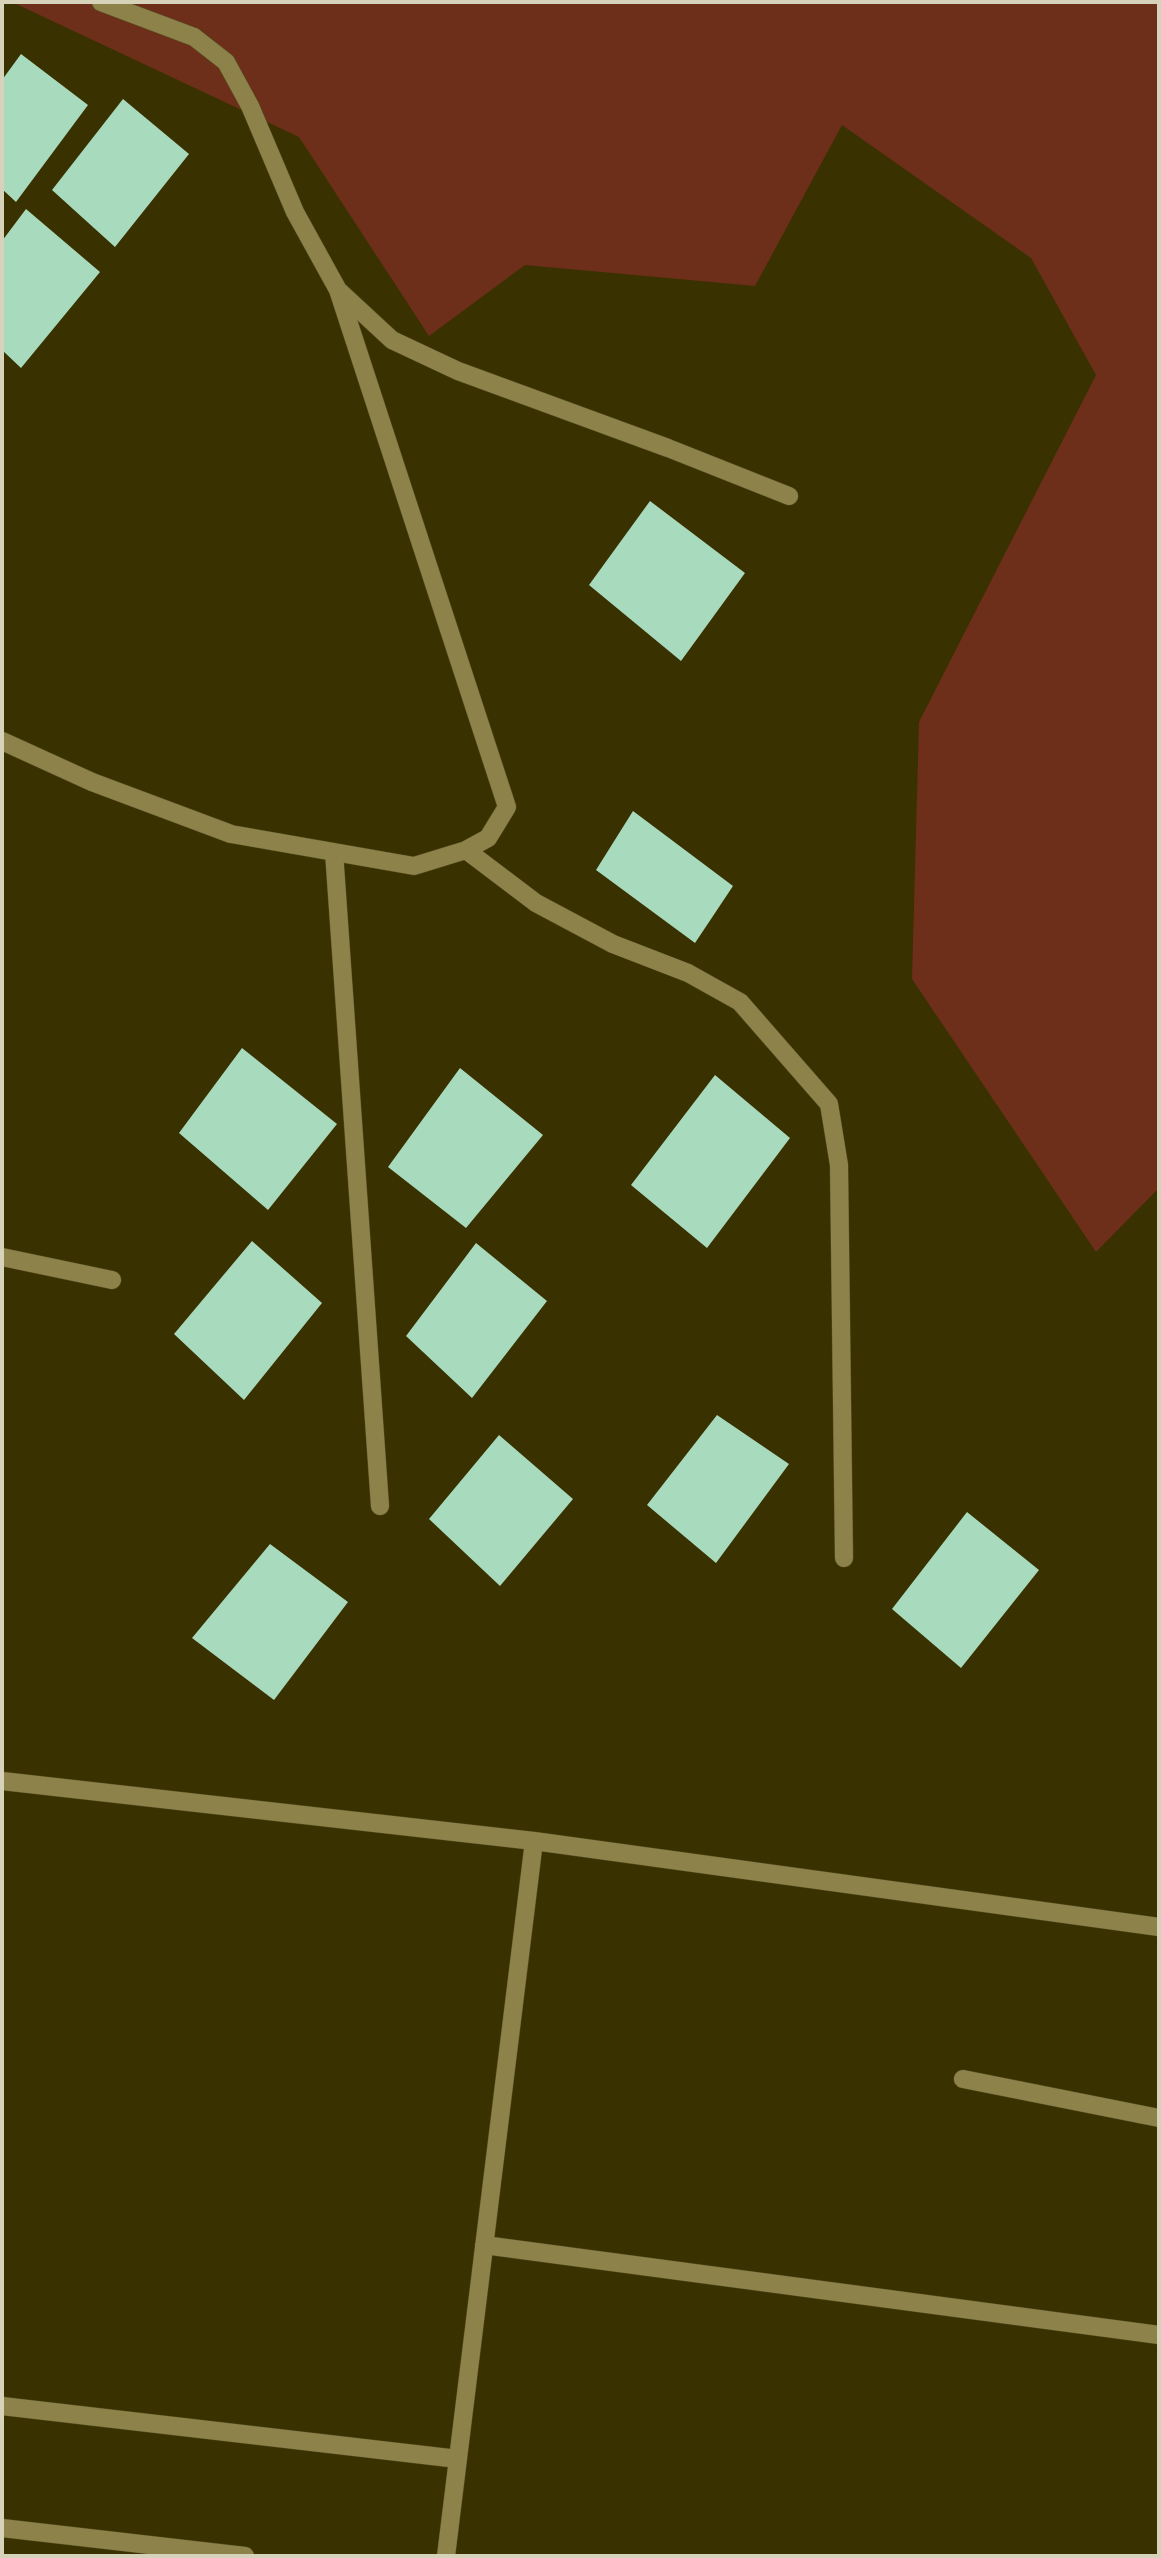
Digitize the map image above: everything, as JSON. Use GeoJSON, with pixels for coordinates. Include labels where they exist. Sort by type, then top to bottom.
{"type":"FeatureCollection","features":[{"type":"Feature","properties":{"kind":"street"},"geometry":{"type":"LineString","coordinates":[[2,741],[92,782],[231,834],[414,866],[466,850],[488,838],[507,807],[338,290],[295,212],[250,106],[226,62],[194,37],[101,2]]}},
{"type":"Feature","properties":{"kind":"street"},"geometry":{"type":"LineString","coordinates":[[338,290],[392,340],[458,371],[668,448],[789,496]]}},
{"type":"Feature","properties":{"kind":"street"},"geometry":{"type":"LineString","coordinates":[[466,850],[536,903],[613,944],[688,973],[740,1002],[829,1104],[839,1165],[844,1558]]}},
{"type":"Feature","properties":{"kind":"street"},"geometry":{"type":"LineString","coordinates":[[334,852],[380,1506]]}},
{"type":"Feature","properties":{"kind":"street"},"geometry":{"type":"LineString","coordinates":[[2,1257],[113,1280]]}},
{"type":"Feature","properties":{"kind":"street"},"geometry":{"type":"LineString","coordinates":[[2,1781],[534,1841],[1159,1927]]}},
{"type":"Feature","properties":{"kind":"street"},"geometry":{"type":"LineString","coordinates":[[446,2556],[534,1841]]}},
{"type":"Feature","properties":{"kind":"street"},"geometry":{"type":"LineString","coordinates":[[963,2079],[1159,2118]]}},
{"type":"Feature","properties":{"kind":"street"},"geometry":{"type":"LineString","coordinates":[[484,2245],[1159,2335]]}},
{"type":"Feature","properties":{"kind":"street"},"geometry":{"type":"LineString","coordinates":[[2,2406],[458,2459]]}},
{"type":"Feature","properties":{"kind":"street"},"geometry":{"type":"LineString","coordinates":[[2,2528],[245,2556]]}},
{"type":"Feature","properties":{"kind":"shaded area"},"geometry":{"type":"Polygon","coordinates":[[[12,2],[1159,2],[1159,1188],[1096,1252],[912,979],[919,722],[1096,375],[1031,258],[842,125],[755,286],[525,265],[429,336],[299,137],[12,2]]]}},
{"type":"Feature","properties":{"kind":"building"},"geometry":{"type":"Polygon","coordinates":[[[21,54],[88,105],[16,202],[2,189],[2,80],[21,54]]]}},
{"type":"Feature","properties":{"kind":"building"},"geometry":{"type":"Polygon","coordinates":[[[123,99],[189,154],[115,247],[52,190],[123,99]]]}},
{"type":"Feature","properties":{"kind":"building"},"geometry":{"type":"Polygon","coordinates":[[[26,209],[100,272],[21,368],[2,350],[2,241],[26,209]]]}},
{"type":"Feature","properties":{"kind":"building"},"geometry":{"type":"Polygon","coordinates":[[[650,501],[745,573],[681,661],[589,585],[650,501]]]}},
{"type":"Feature","properties":{"kind":"building"},"geometry":{"type":"Polygon","coordinates":[[[633,811],[733,886],[695,943],[596,870],[633,811]]]}},
{"type":"Feature","properties":{"kind":"building"},"geometry":{"type":"Polygon","coordinates":[[[242,1048],[337,1124],[268,1210],[179,1133],[242,1048]]]}},
{"type":"Feature","properties":{"kind":"building"},"geometry":{"type":"Polygon","coordinates":[[[460,1068],[543,1135],[466,1228],[388,1167],[460,1068]]]}},
{"type":"Feature","properties":{"kind":"building"},"geometry":{"type":"Polygon","coordinates":[[[715,1075],[790,1138],[707,1248],[631,1185],[715,1075]]]}},
{"type":"Feature","properties":{"kind":"building"},"geometry":{"type":"Polygon","coordinates":[[[252,1241],[322,1303],[244,1400],[174,1334],[252,1241]]]}},
{"type":"Feature","properties":{"kind":"building"},"geometry":{"type":"Polygon","coordinates":[[[476,1243],[547,1301],[472,1398],[406,1336],[476,1243]]]}},
{"type":"Feature","properties":{"kind":"building"},"geometry":{"type":"Polygon","coordinates":[[[717,1415],[789,1464],[716,1563],[647,1505],[717,1415]]]}},
{"type":"Feature","properties":{"kind":"building"},"geometry":{"type":"Polygon","coordinates":[[[499,1435],[573,1499],[500,1586],[429,1519],[499,1435]]]}},
{"type":"Feature","properties":{"kind":"building"},"geometry":{"type":"Polygon","coordinates":[[[967,1512],[1039,1570],[961,1668],[892,1609],[967,1512]]]}},
{"type":"Feature","properties":{"kind":"building"},"geometry":{"type":"Polygon","coordinates":[[[270,1544],[348,1602],[274,1700],[192,1638],[270,1544]]]}}]}
